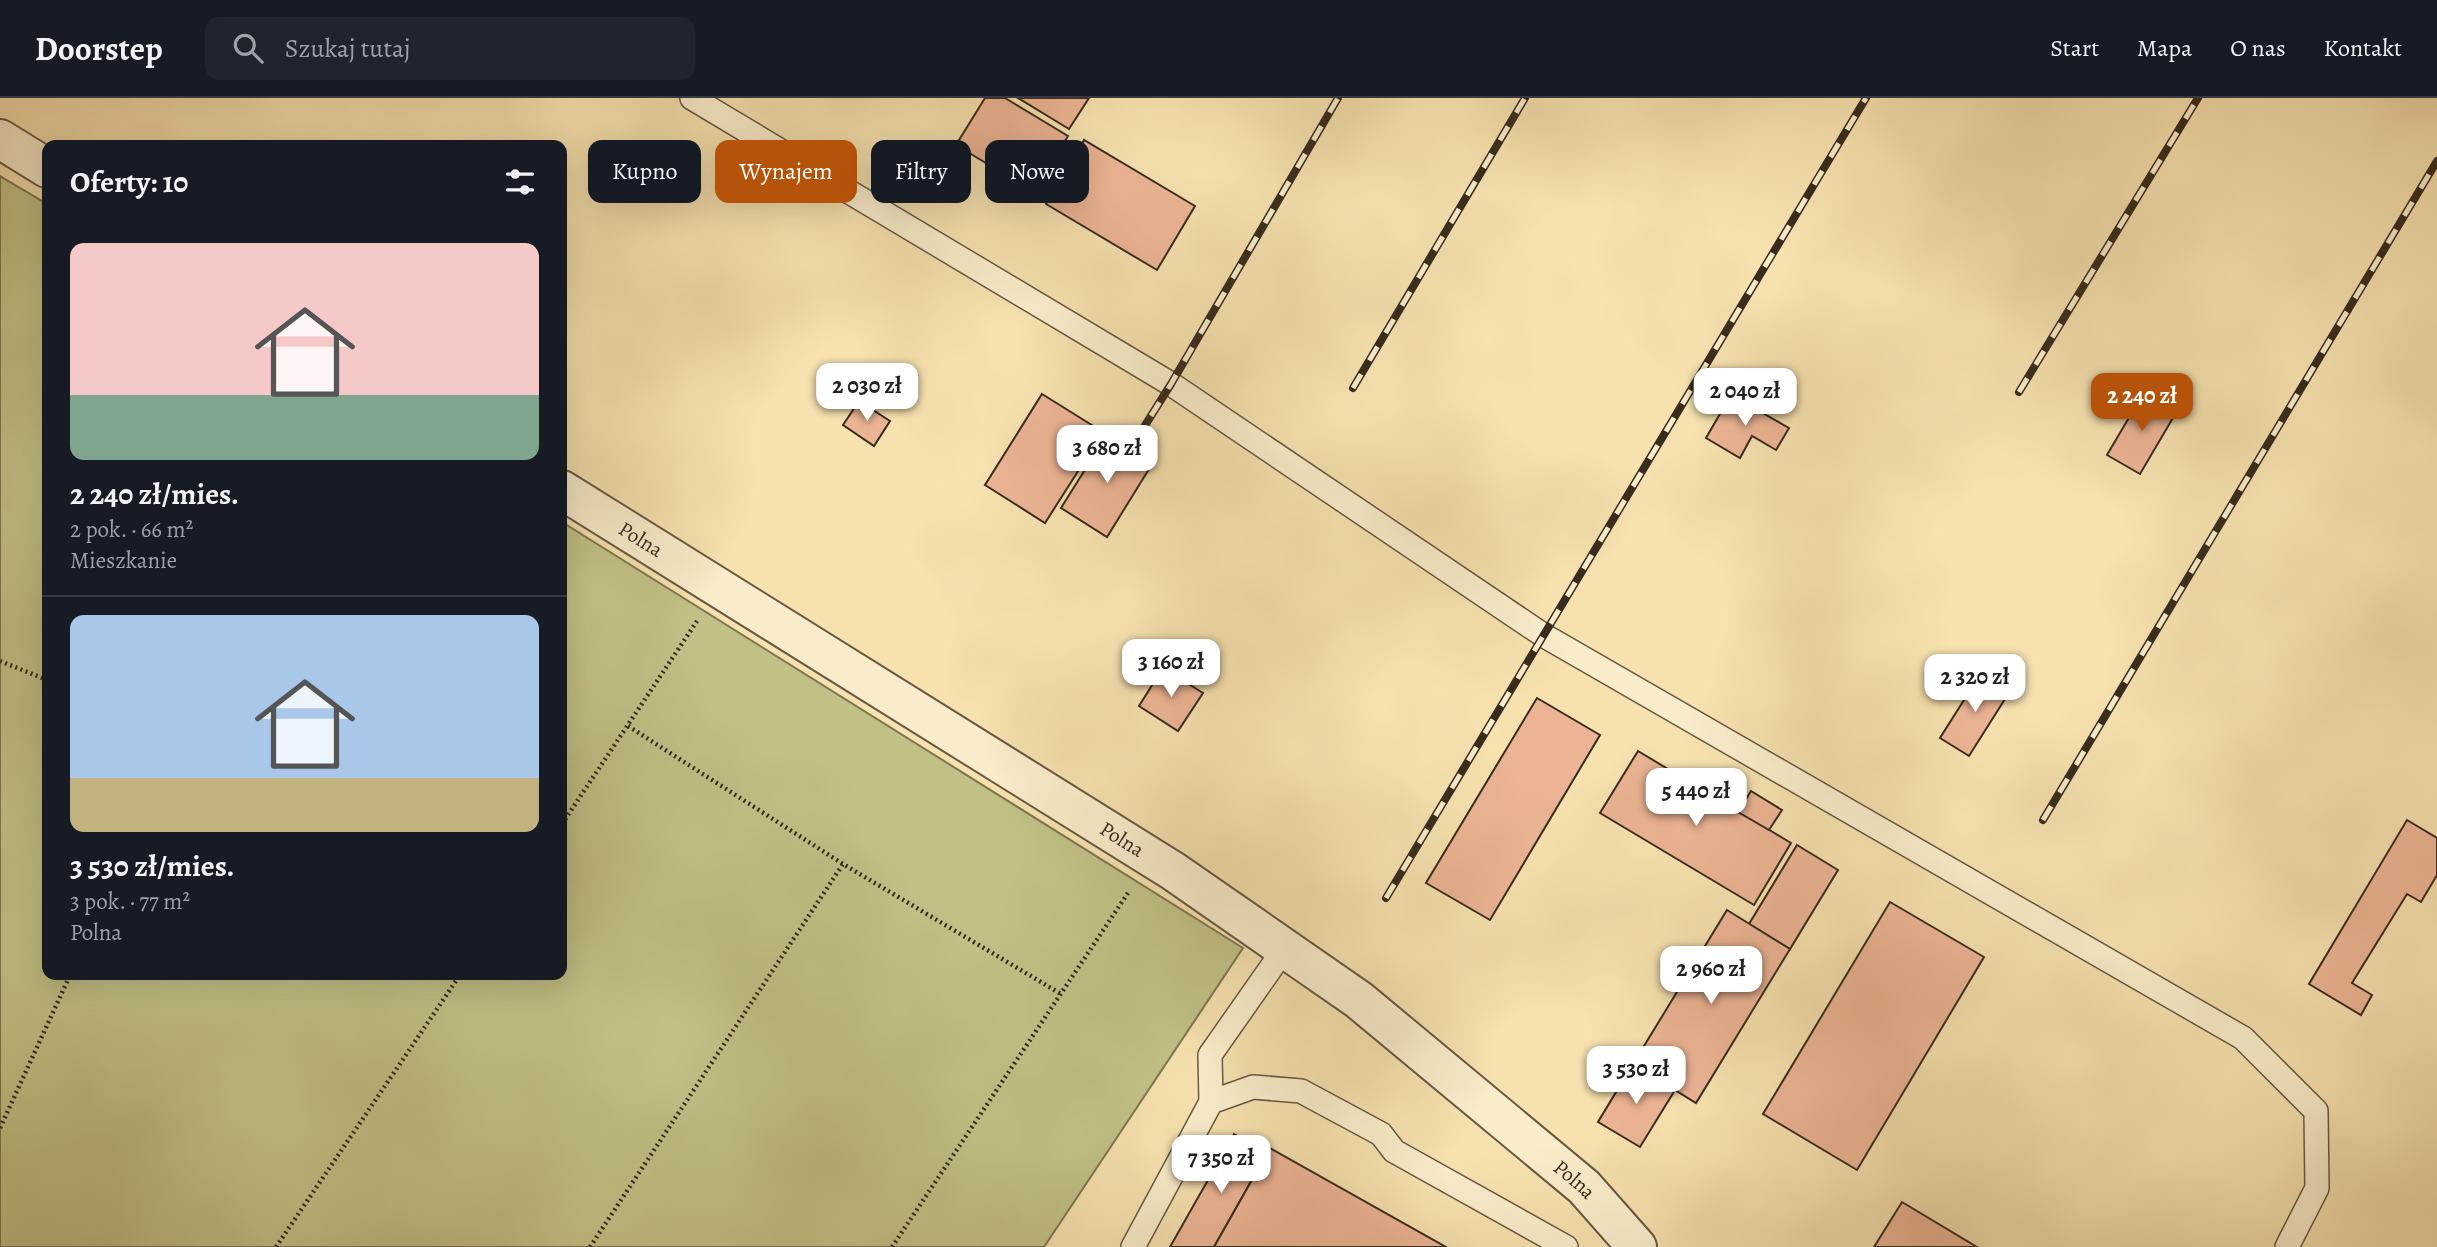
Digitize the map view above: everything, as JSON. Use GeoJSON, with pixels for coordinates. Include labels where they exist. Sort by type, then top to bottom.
{"type":"FeatureCollection","features":[{"type":"Feature","properties":{"kind":"street"},"geometry":{"type":"LineString","coordinates":[[0,139],[42,165]]}},
{"type":"Feature","properties":{"kind":"street","name":"Polna"},"geometry":{"type":"LineString","coordinates":[[567,492],[1151,857],[1359,1000],[1584,1187],[1637,1247]]}},
{"type":"Feature","properties":{"kind":"lane"},"geometry":{"type":"LineString","coordinates":[[692,98],[1171,384],[1543,635],[2243,1038],[2316,1111],[2317,1188],[2287,1247]]}},
{"type":"Feature","properties":{"kind":"lane"},"geometry":{"type":"LineString","coordinates":[[1133,1247],[1211,1102],[1210,1055],[1285,948]]}},
{"type":"Feature","properties":{"kind":"lane"},"geometry":{"type":"LineString","coordinates":[[1211,1102],[1254,1087],[1301,1091],[1381,1134],[1394,1151],[1566,1247]]}},
{"type":"Feature","properties":{"kind":"path"},"geometry":{"type":"LineString","coordinates":[[567,817],[719,588]]}},
{"type":"Feature","properties":{"kind":"path"},"geometry":{"type":"LineString","coordinates":[[0,661],[42,678]]}},
{"type":"Feature","properties":{"kind":"path"},"geometry":{"type":"LineString","coordinates":[[628,726],[843,864],[1061,993]]}},
{"type":"Feature","properties":{"kind":"path"},"geometry":{"type":"LineString","coordinates":[[891,1247],[1151,857]]}},
{"type":"Feature","properties":{"kind":"path"},"geometry":{"type":"LineString","coordinates":[[590,1247],[843,864]]}},
{"type":"Feature","properties":{"kind":"path"},"geometry":{"type":"LineString","coordinates":[[0,1128],[68,980]]}},
{"type":"Feature","properties":{"kind":"path"},"geometry":{"type":"LineString","coordinates":[[276,1247],[457,980]]}},
{"type":"Feature","properties":{"kind":"green space"},"geometry":{"type":"Polygon","coordinates":[[[0,176],[42,201],[42,980],[567,980],[567,525],[1243,948],[1044,1247],[0,1247],[0,176]]]}},
{"type":"Feature","properties":{"kind":"building"},"geometry":{"type":"Polygon","coordinates":[[[985,98],[1005,98],[1068,136],[1066,140],[985,140],[985,162],[971,154],[971,140],[959,140],[985,98]]]}},
{"type":"Feature","properties":{"kind":"building"},"geometry":{"type":"Polygon","coordinates":[[[1018,98],[1089,98],[1069,129],[1018,98]]]}},
{"type":"Feature","properties":{"kind":"building"},"geometry":{"type":"Polygon","coordinates":[[[1089,143],[1195,206],[1157,270],[1046,204],[1089,203],[1089,143]]]}},
{"type":"Feature","properties":{"kind":"building"},"geometry":{"type":"Polygon","coordinates":[[[2144,392],[2177,411],[2140,474],[2107,455],[2144,392]]]}},
{"type":"Feature","properties":{"kind":"building"},"geometry":{"type":"Polygon","coordinates":[[[1042,394],[1103,432],[1045,523],[985,485],[1042,394]]]}},
{"type":"Feature","properties":{"kind":"building"},"geometry":{"type":"Polygon","coordinates":[[[1731,395],[1789,428],[1776,450],[1752,436],[1740,458],[1706,438],[1731,395]]]}},
{"type":"Feature","properties":{"kind":"building"},"geometry":{"type":"Polygon","coordinates":[[[859,401],[890,421],[874,446],[843,425],[859,401]]]}},
{"type":"Feature","properties":{"kind":"building"},"geometry":{"type":"Polygon","coordinates":[[[1108,433],[1154,461],[1107,537],[1061,508],[1108,433]]]}},
{"type":"Feature","properties":{"kind":"building"},"geometry":{"type":"Polygon","coordinates":[[[1163,668],[1203,693],[1178,731],[1139,706],[1163,668]]]}},
{"type":"Feature","properties":{"kind":"building"},"geometry":{"type":"Polygon","coordinates":[[[1981,673],[2010,691],[1969,756],[1940,738],[1981,673]]]}},
{"type":"Feature","properties":{"kind":"building"},"geometry":{"type":"Polygon","coordinates":[[[1537,698],[1600,735],[1490,920],[1426,883],[1537,698]]]}},
{"type":"Feature","properties":{"kind":"building"},"geometry":{"type":"Polygon","coordinates":[[[1638,751],[1791,843],[1754,905],[1600,813],[1638,751]]]}},
{"type":"Feature","properties":{"kind":"building"},"geometry":{"type":"Polygon","coordinates":[[[1751,791],[1782,810],[1769,830],[1738,812],[1751,791]]]}},
{"type":"Feature","properties":{"kind":"building"},"geometry":{"type":"Polygon","coordinates":[[[2407,820],[2437,838],[2437,875],[2421,902],[2407,894],[2352,983],[2372,995],[2361,1015],[2309,984],[2407,820]]]}},
{"type":"Feature","properties":{"kind":"building"},"geometry":{"type":"Polygon","coordinates":[[[1797,845],[1838,870],[1790,949],[1749,924],[1797,845]]]}},
{"type":"Feature","properties":{"kind":"building"},"geometry":{"type":"Polygon","coordinates":[[[1890,902],[1984,957],[1857,1170],[1763,1114],[1890,902]]]}},
{"type":"Feature","properties":{"kind":"building"},"geometry":{"type":"Polygon","coordinates":[[[1727,910],[1790,949],[1696,1103],[1633,1064],[1727,910]]]}},
{"type":"Feature","properties":{"kind":"building"},"geometry":{"type":"Polygon","coordinates":[[[1633,1064],[1675,1090],[1640,1147],[1598,1122],[1633,1064]]]}},
{"type":"Feature","properties":{"kind":"building"},"geometry":{"type":"Polygon","coordinates":[[[1234,1134],[1267,1153],[1214,1247],[1170,1247],[1234,1134]]]}},
{"type":"Feature","properties":{"kind":"building"},"geometry":{"type":"Polygon","coordinates":[[[1270,1148],[1446,1247],[1214,1247],[1270,1148]]]}},
{"type":"Feature","properties":{"kind":"building"},"geometry":{"type":"Polygon","coordinates":[[[1902,1202],[1977,1247],[1874,1247],[1902,1202]]]}},
{"type":"Feature","properties":{"kind":"railway"},"geometry":{"type":"LineString","coordinates":[[1134,443],[1338,98]]}},
{"type":"Feature","properties":{"kind":"railway"},"geometry":{"type":"LineString","coordinates":[[1353,388],[1525,98]]}},
{"type":"Feature","properties":{"kind":"railway"},"geometry":{"type":"LineString","coordinates":[[1386,898],[1866,98]]}},
{"type":"Feature","properties":{"kind":"railway"},"geometry":{"type":"LineString","coordinates":[[2019,392],[2198,98]]}},
{"type":"Feature","properties":{"kind":"railway"},"geometry":{"type":"LineString","coordinates":[[2043,820],[2437,161]]}}]}
